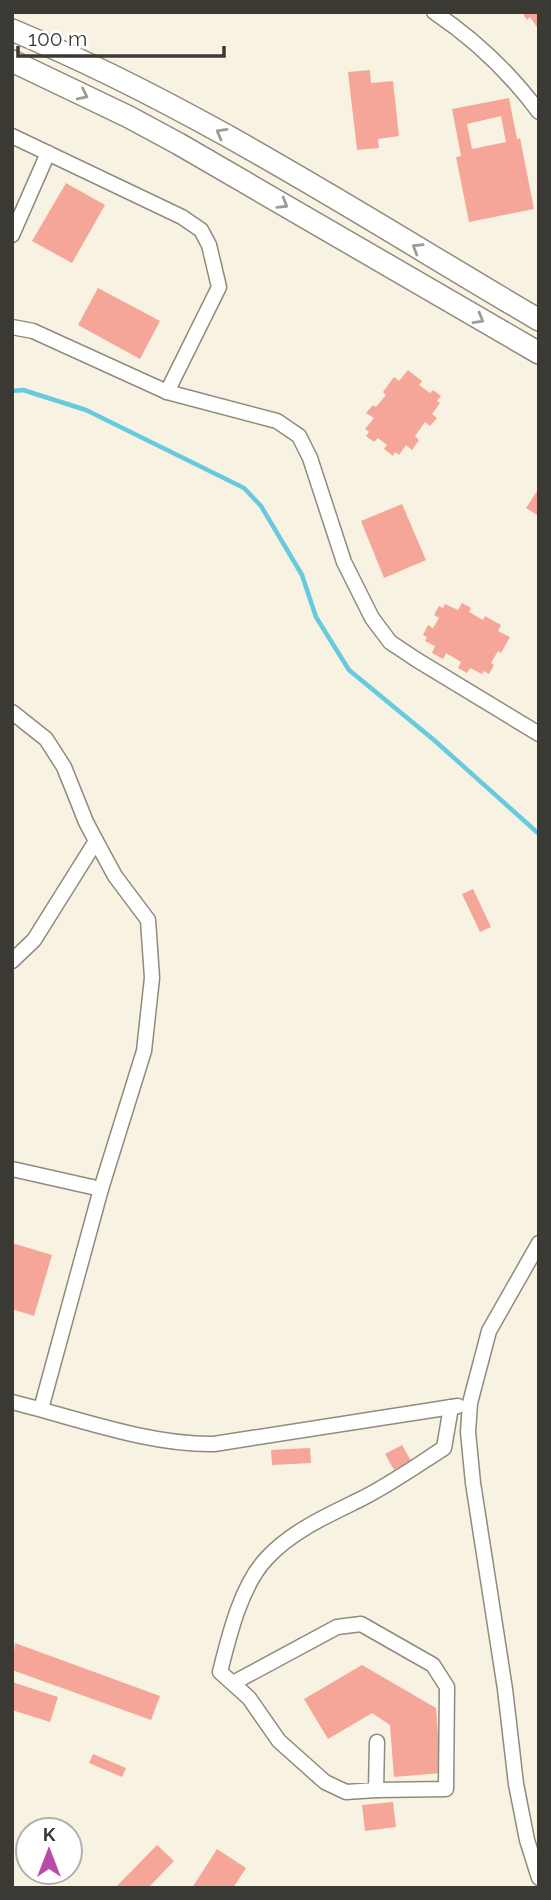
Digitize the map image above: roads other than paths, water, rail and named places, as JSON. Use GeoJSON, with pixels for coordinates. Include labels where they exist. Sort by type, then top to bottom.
{"type":"FeatureCollection","features":[{"type":"Feature","properties":{"kind":"highway"},"geometry":{"type":"LineString","coordinates":[[12,29],[140,89],[237,142],[539,320]]}},
{"type":"Feature","properties":{"kind":"highway"},"geometry":{"type":"LineString","coordinates":[[15,63],[129,117],[189,149],[539,353]]}},
{"type":"Feature","properties":{"kind":"street"},"geometry":{"type":"LineString","coordinates":[[434,12],[498,65],[539,112]]}},
{"type":"Feature","properties":{"kind":"street"},"geometry":{"type":"LineString","coordinates":[[12,136],[182,217],[201,230],[209,245],[219,287],[167,392]]}},
{"type":"Feature","properties":{"kind":"street"},"geometry":{"type":"LineString","coordinates":[[12,234],[48,153]]}},
{"type":"Feature","properties":{"kind":"street"},"geometry":{"type":"LineString","coordinates":[[12,327],[33,331],[167,392],[277,421],[299,436],[310,458],[344,562],[372,618],[390,642],[539,733]]}},
{"type":"Feature","properties":{"kind":"street"},"geometry":{"type":"LineString","coordinates":[[12,712],[46,739],[64,766],[86,822],[115,876],[148,920],[152,978],[144,1051],[101,1189],[41,1409]]}},
{"type":"Feature","properties":{"kind":"street"},"geometry":{"type":"LineString","coordinates":[[12,961],[34,940],[96,841]]}},
{"type":"Feature","properties":{"kind":"street"},"geometry":{"type":"LineString","coordinates":[[12,1169],[101,1189]]}},
{"type":"Feature","properties":{"kind":"street"},"geometry":{"type":"LineString","coordinates":[[539,1243],[489,1331],[470,1403],[468,1432],[516,1784],[527,1840],[539,1878]]}},
{"type":"Feature","properties":{"kind":"street"},"geometry":{"type":"LineString","coordinates":[[12,1402],[154,1439],[187,1444],[214,1444],[470,1403]]}},
{"type":"Feature","properties":{"kind":"street"},"geometry":{"type":"LineString","coordinates":[[233,1683],[337,1627],[361,1624],[433,1665],[447,1687],[446,1788],[346,1792],[325,1782],[279,1741],[249,1698],[220,1672],[247,1586],[266,1558],[331,1512],[358,1501],[402,1476],[444,1447],[451,1407]]}},
{"type":"Feature","properties":{"kind":"street"},"geometry":{"type":"LineString","coordinates":[[376,1790],[377,1742]]}},
{"type":"Feature","properties":{"kind":"waterway"},"geometry":{"type":"LineString","coordinates":[[12,391],[23,390],[86,410],[244,488],[261,506],[302,575],[316,617],[349,670],[434,740],[539,834]]}}]}
